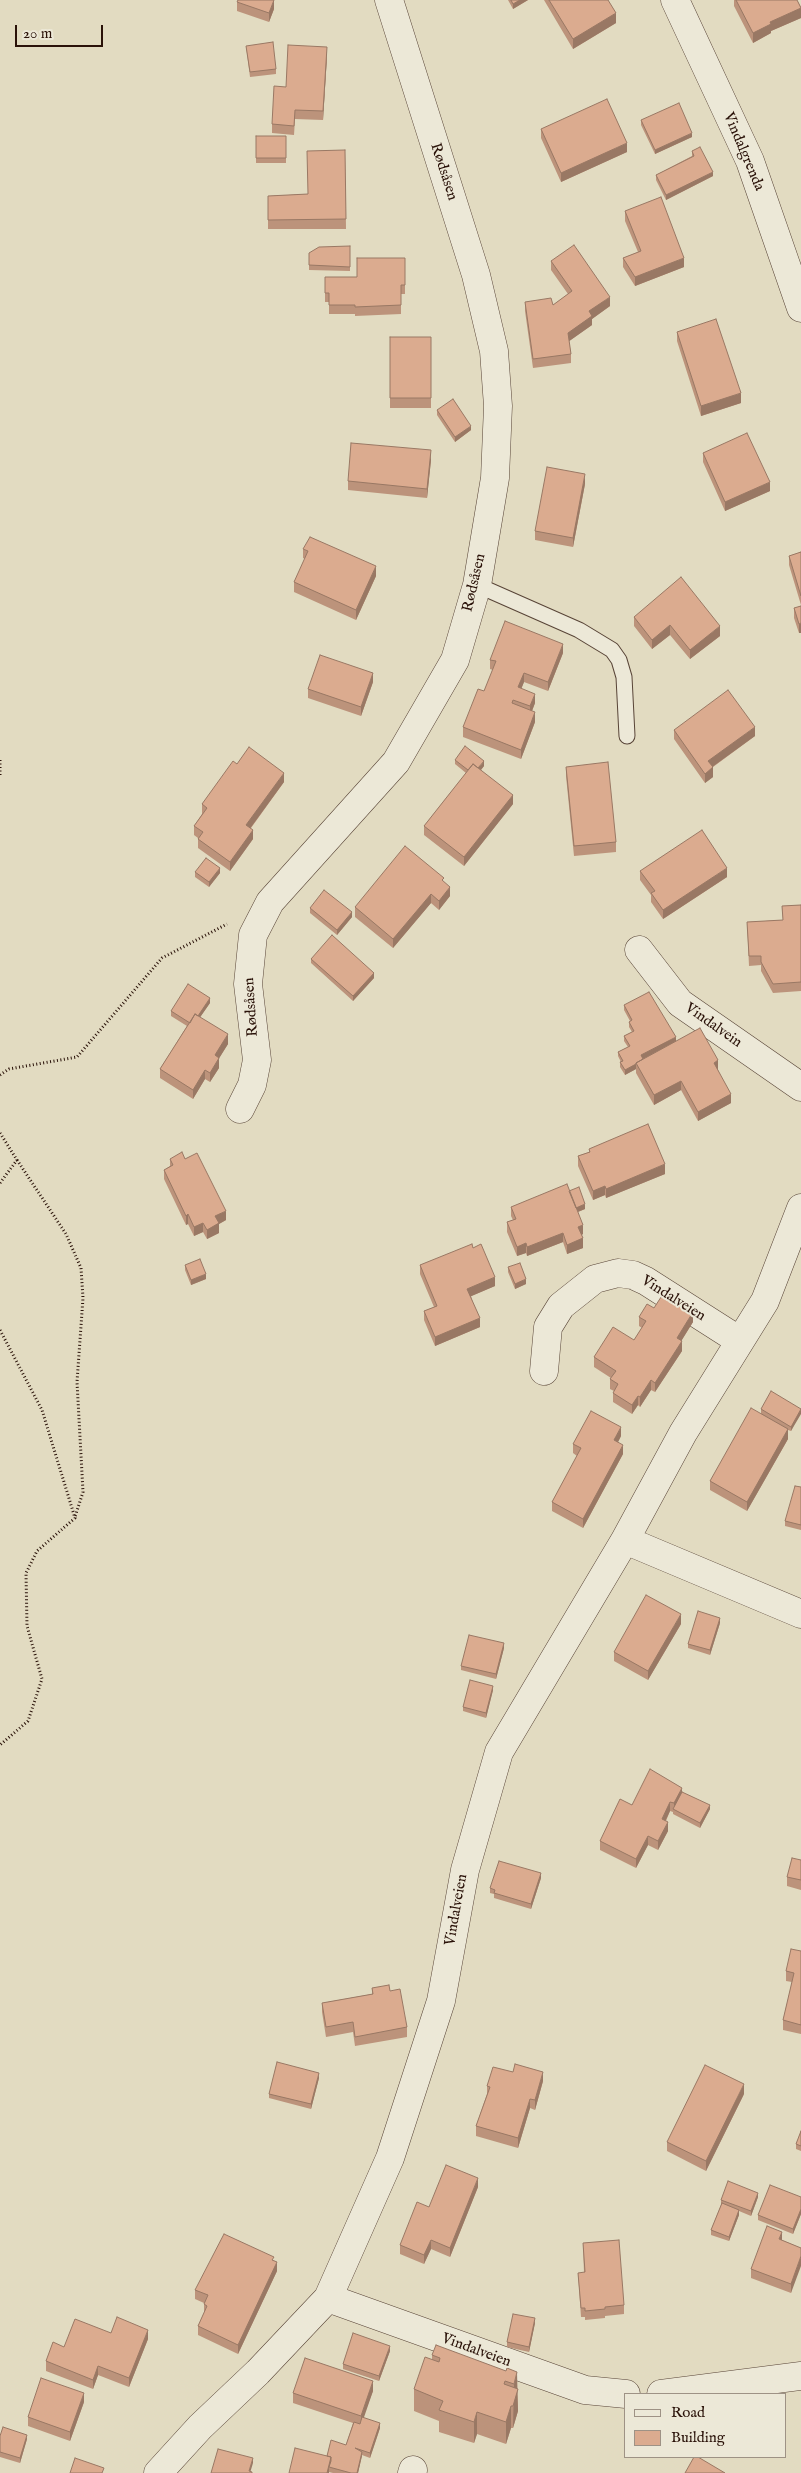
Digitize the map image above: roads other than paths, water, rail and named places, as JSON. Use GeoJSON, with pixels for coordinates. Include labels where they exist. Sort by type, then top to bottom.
{"type":"FeatureCollection","features":[{"type":"Feature","properties":{"kind":"street","name":"Rødsåsen"},"geometry":{"type":"LineString","coordinates":[[240,1109],[252,1085],[256,1060],[248,984],[253,935],[270,902],[396,762],[455,660],[477,584],[495,478],[498,406],[494,351],[476,275],[389,0]]}},
{"type":"Feature","properties":{"kind":"street","name":"Vindalgrenda"},"geometry":{"type":"LineString","coordinates":[[675,0],[750,161],[801,308]]}},
{"type":"Feature","properties":{"kind":"street","name":"Vindalvein"},"geometry":{"type":"LineString","coordinates":[[639,950],[680,1003],[801,1087]]}},
{"type":"Feature","properties":{"kind":"street","name":"Vindalveien"},"geometry":{"type":"LineString","coordinates":[[158,2473],[328,2298],[390,2158],[441,2001],[465,1870],[499,1752],[625,1540],[683,1433],[764,1301],[801,1208]]}},
{"type":"Feature","properties":{"kind":"street","name":"Vindalveien"},"geometry":{"type":"LineString","coordinates":[[544,1372],[548,1327],[561,1306],[594,1279],[618,1272],[633,1275],[646,1281],[740,1341]]}},
{"type":"Feature","properties":{"kind":"street"},"geometry":{"type":"LineString","coordinates":[[625,1540],[801,1614]]}},
{"type":"Feature","properties":{"kind":"street","name":"Vindalveien"},"geometry":{"type":"LineString","coordinates":[[328,2298],[586,2390],[624,2394]]}},
{"type":"Feature","properties":{"kind":"street"},"geometry":{"type":"LineString","coordinates":[[668,2393],[801,2376]]}},
{"type":"Feature","properties":{"kind":"lane"},"geometry":{"type":"LineString","coordinates":[[477,584],[580,630],[612,650],[619,660],[624,677],[627,736]]}}]}
